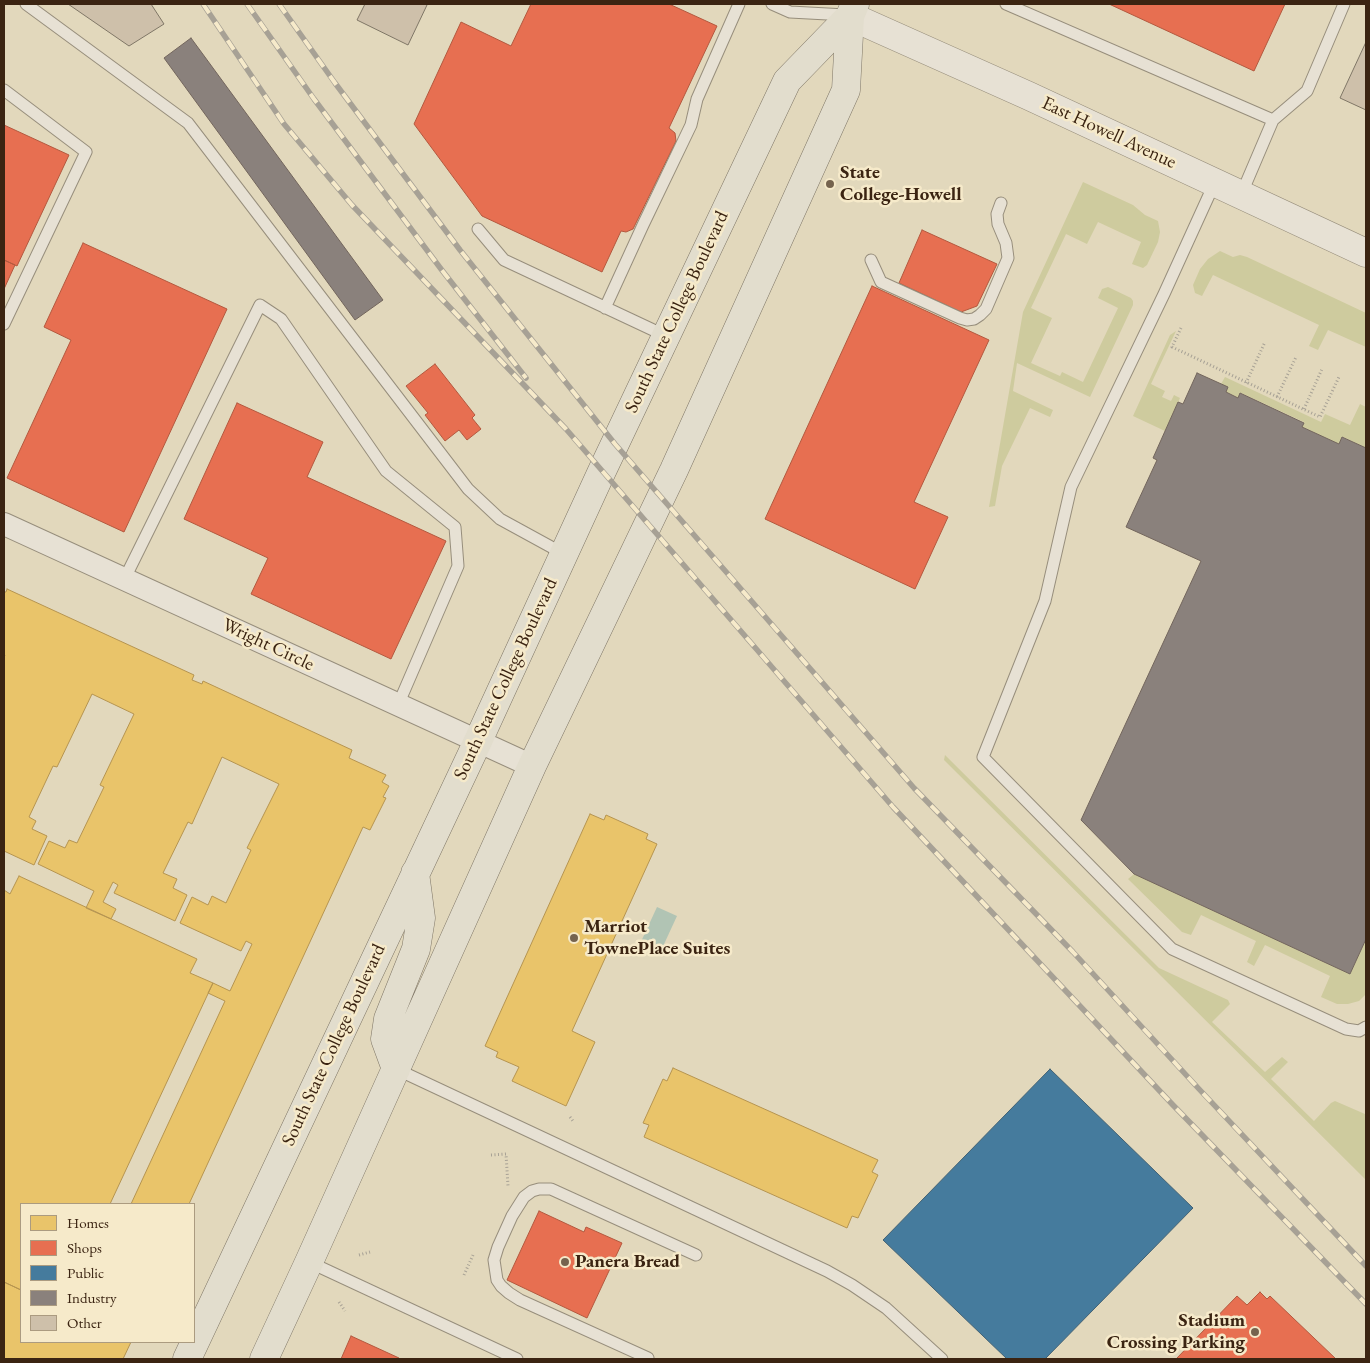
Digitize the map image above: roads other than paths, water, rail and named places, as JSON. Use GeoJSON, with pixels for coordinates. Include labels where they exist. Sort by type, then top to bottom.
{"type":"FeatureCollection","features":[{"type":"Feature","properties":{"kind":"main road","name":"South State College Boulevard"},"geometry":{"type":"LineString","coordinates":[[195,1342],[787,81],[852,10]]}},
{"type":"Feature","properties":{"kind":"main road"},"geometry":{"type":"LineString","coordinates":[[264,1359],[532,766],[667,483],[846,90],[852,10]]}},
{"type":"Feature","properties":{"kind":"main road"},"geometry":{"type":"LineString","coordinates":[[396,1069],[385,1039],[388,1019],[416,949],[421,918],[415,873]]}},
{"type":"Feature","properties":{"kind":"main road","name":"South State College Boulevard"},"geometry":{"type":"LineString","coordinates":[[187,1359],[195,1343]]}},
{"type":"Feature","properties":{"kind":"street","name":"East Howell Avenue"},"geometry":{"type":"LineString","coordinates":[[852,10],[1029,96],[1366,253]]}},
{"type":"Feature","properties":{"kind":"street","name":"Wright Circle"},"geometry":{"type":"LineString","coordinates":[[4,524],[532,766]]}},
{"type":"Feature","properties":{"kind":"lane"},"geometry":{"type":"LineString","coordinates":[[26,4],[188,123],[468,489],[500,519],[564,554]]}},
{"type":"Feature","properties":{"kind":"lane"},"geometry":{"type":"LineString","coordinates":[[606,308],[691,125],[697,99],[739,4]]}},
{"type":"Feature","properties":{"kind":"lane"},"geometry":{"type":"LineString","coordinates":[[772,4],[790,12],[852,10]]}},
{"type":"Feature","properties":{"kind":"lane"},"geometry":{"type":"LineString","coordinates":[[1006,4],[1273,120]]}},
{"type":"Feature","properties":{"kind":"lane"},"geometry":{"type":"LineString","coordinates":[[1241,195],[1273,120],[1307,90],[1344,4]]}},
{"type":"Feature","properties":{"kind":"lane"},"geometry":{"type":"LineString","coordinates":[[4,90],[86,152],[4,324]]}},
{"type":"Feature","properties":{"kind":"lane"},"geometry":{"type":"LineString","coordinates":[[1214,182],[1164,294],[1072,487],[1045,601],[983,757],[1172,948],[1346,1029],[1359,1030],[1366,1027]]}},
{"type":"Feature","properties":{"kind":"lane"},"geometry":{"type":"LineString","coordinates":[[871,260],[881,282],[960,318],[974,319],[986,309],[1008,258],[1006,243],[998,224],[997,214],[1001,203]]}},
{"type":"Feature","properties":{"kind":"lane"},"geometry":{"type":"LineString","coordinates":[[478,230],[504,260],[666,336]]}},
{"type":"Feature","properties":{"kind":"lane"},"geometry":{"type":"LineString","coordinates":[[124,580],[260,305],[281,319],[386,471],[455,528],[458,566],[398,705]]}},
{"type":"Feature","properties":{"kind":"lane"},"geometry":{"type":"LineString","coordinates":[[396,1069],[827,1271],[886,1308],[942,1359]]}},
{"type":"Feature","properties":{"kind":"lane"},"geometry":{"type":"LineString","coordinates":[[648,1358],[520,1300],[509,1294],[501,1286],[497,1280],[494,1260],[512,1216],[524,1197],[532,1190],[551,1189],[696,1256]]}},
{"type":"Feature","properties":{"kind":"lane"},"geometry":{"type":"LineString","coordinates":[[309,1262],[517,1359]]}},
{"type":"Feature","properties":{"kind":"railway"},"geometry":{"type":"LineString","coordinates":[[203,4],[284,124],[352,205],[566,429],[893,807],[1172,1104],[1366,1304]]}},
{"type":"Feature","properties":{"kind":"railway"},"geometry":{"type":"LineString","coordinates":[[247,4],[314,99],[441,269],[526,378]]}},
{"type":"Feature","properties":{"kind":"railway"},"geometry":{"type":"LineString","coordinates":[[279,4],[335,83],[460,250],[615,444],[914,788],[1073,952],[1366,1266]]}},
{"type":"Feature","properties":{"kind":"place","name":"State College-Howell"},"geometry":{"type":"Point","coordinates":[830,184]}},
{"type":"Feature","properties":{"kind":"place","name":"Marriot TownePlace Suites"},"geometry":{"type":"Point","coordinates":[574,938]}},
{"type":"Feature","properties":{"kind":"place","name":"Panera Bread"},"geometry":{"type":"Point","coordinates":[565,1262]}},
{"type":"Feature","properties":{"kind":"place","name":"Stadium Crossing Parking"},"geometry":{"type":"Point","coordinates":[1255,1332]}}]}
